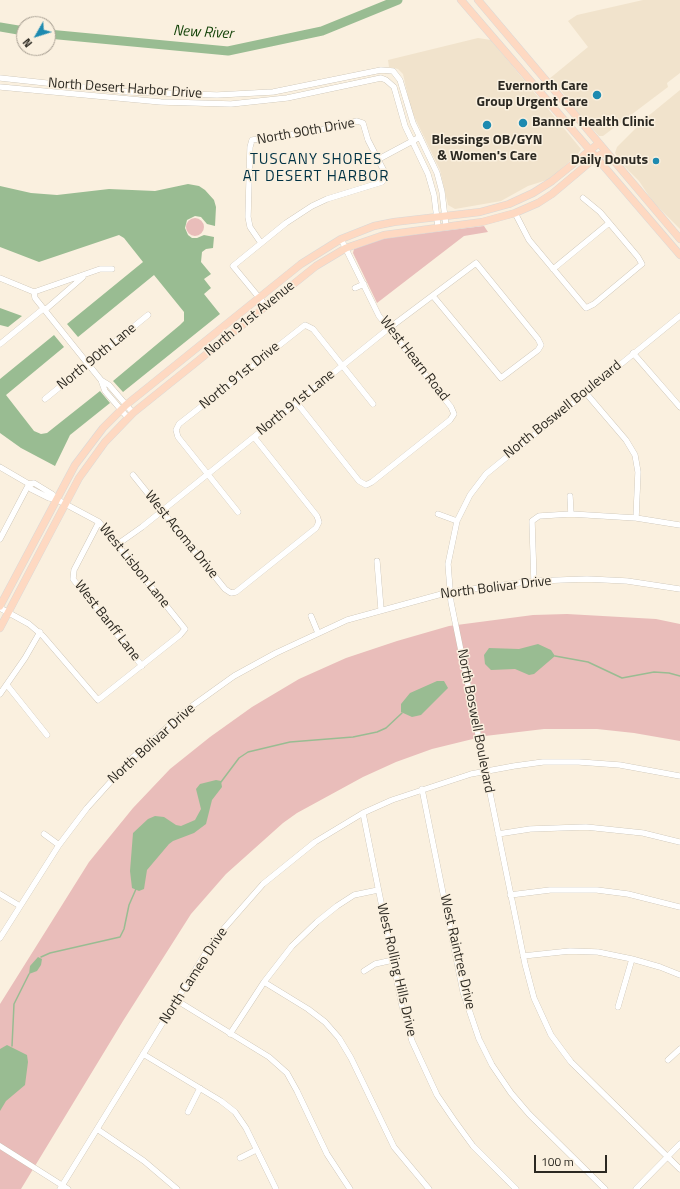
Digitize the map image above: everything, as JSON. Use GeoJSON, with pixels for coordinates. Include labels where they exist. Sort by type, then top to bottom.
{"type":"FeatureCollection","features":[{"type":"Feature","properties":{"kind":"main road"},"geometry":{"type":"LineString","coordinates":[[462,0],[680,255]]}},
{"type":"Feature","properties":{"kind":"main road"},"geometry":{"type":"LineString","coordinates":[[478,0],[680,239]]}},
{"type":"Feature","properties":{"kind":"main road","name":"North 91st Avenue"},"geometry":{"type":"LineString","coordinates":[[0,607],[56,499],[89,445],[124,408],[311,257],[341,239],[385,223],[497,208],[533,193],[552,181],[599,143]]}},
{"type":"Feature","properties":{"kind":"main road","name":"North 91st Avenue"},"geometry":{"type":"LineString","coordinates":[[0,628],[66,504],[94,456],[130,416],[316,266],[346,248],[392,233],[482,222],[515,213],[538,203],[558,190],[596,157],[606,152]]}},
{"type":"Feature","properties":{"kind":"main road"},"geometry":{"type":"LineString","coordinates":[[515,213],[518,207],[533,193]]}},
{"type":"Feature","properties":{"kind":"street","name":"North Desert Harbor Drive"},"geometry":{"type":"LineString","coordinates":[[0,78],[85,86],[129,92],[185,95],[250,93],[304,87],[386,69],[396,72],[400,80],[407,107],[437,173],[446,216],[446,227]]}},
{"type":"Feature","properties":{"kind":"street","name":"North Desert Harbor Drive"},"geometry":{"type":"LineString","coordinates":[[0,87],[169,103],[249,103],[326,91],[381,78],[386,80],[394,87],[399,111],[428,174],[434,195],[438,227]]}},
{"type":"Feature","properties":{"kind":"street"},"geometry":{"type":"LineString","coordinates":[[84,95],[85,86]]}},
{"type":"Feature","properties":{"kind":"street","name":"North 90th Drive"},"geometry":{"type":"LineString","coordinates":[[261,243],[250,227],[248,217],[251,143],[254,139],[316,131],[357,121],[363,123],[368,140],[377,160]]}},
{"type":"Feature","properties":{"kind":"street"},"geometry":{"type":"LineString","coordinates":[[266,306],[233,266],[261,243],[312,206],[327,198],[382,182],[386,177],[377,160],[420,137]]}},
{"type":"Feature","properties":{"kind":"street"},"geometry":{"type":"LineString","coordinates":[[515,213],[525,234],[552,269],[586,308],[594,304],[642,264],[609,223],[592,204],[583,198]]}},
{"type":"Feature","properties":{"kind":"street"},"geometry":{"type":"LineString","coordinates":[[552,269],[609,223]]}},
{"type":"Feature","properties":{"kind":"street","name":"West Hearn Road"},"geometry":{"type":"LineString","coordinates":[[297,403],[359,481],[366,485],[372,482],[438,430],[450,420],[454,414],[451,407],[379,316],[341,239]]}},
{"type":"Feature","properties":{"kind":"street","name":"North 91st Lane"},"geometry":{"type":"LineString","coordinates":[[118,544],[162,511],[388,329],[476,263],[538,339],[541,345],[501,378],[433,296]]}},
{"type":"Feature","properties":{"kind":"street"},"geometry":{"type":"LineString","coordinates":[[0,278],[34,292],[85,276],[100,269],[112,269]]}},
{"type":"Feature","properties":{"kind":"street"},"geometry":{"type":"LineString","coordinates":[[0,344],[85,276]]}},
{"type":"Feature","properties":{"kind":"street"},"geometry":{"type":"LineString","coordinates":[[355,288],[364,284]]}},
{"type":"Feature","properties":{"kind":"street"},"geometry":{"type":"LineString","coordinates":[[34,292],[35,298],[101,380],[113,390],[130,416]]}},
{"type":"Feature","properties":{"kind":"street","name":"North 90th Lane"},"geometry":{"type":"LineString","coordinates":[[46,399],[148,315]]}},
{"type":"Feature","properties":{"kind":"street","name":"North Boswell Boulevard"},"geometry":{"type":"LineString","coordinates":[[680,316],[486,474],[470,495],[457,521],[448,564],[449,592],[510,895],[534,998],[546,1026],[558,1046],[584,1075],[680,1169]]}},
{"type":"Feature","properties":{"kind":"street","name":"North 91st Drive"},"geometry":{"type":"LineString","coordinates":[[208,474],[178,437],[176,430],[179,424],[302,326],[307,325],[313,329],[342,366]]}},
{"type":"Feature","properties":{"kind":"street"},"geometry":{"type":"LineString","coordinates":[[633,354],[680,407]]}},
{"type":"Feature","properties":{"kind":"street"},"geometry":{"type":"LineString","coordinates":[[342,366],[373,404]]}},
{"type":"Feature","properties":{"kind":"street"},"geometry":{"type":"LineString","coordinates":[[101,380],[102,387],[124,408]]}},
{"type":"Feature","properties":{"kind":"street"},"geometry":{"type":"LineString","coordinates":[[108,394],[113,390]]}},
{"type":"Feature","properties":{"kind":"street"},"geometry":{"type":"LineString","coordinates":[[585,392],[626,440],[635,455],[638,472],[636,518]]}},
{"type":"Feature","properties":{"kind":"street","name":"West Acoma Drive"},"geometry":{"type":"LineString","coordinates":[[133,475],[225,589],[231,593],[238,591],[316,528],[319,522],[317,516],[254,437]]}},
{"type":"Feature","properties":{"kind":"street","name":"West Lisbon Lane"},"geometry":{"type":"LineString","coordinates":[[0,467],[29,484],[31,489],[49,498],[56,499],[99,522],[185,629],[180,635],[142,666]]}},
{"type":"Feature","properties":{"kind":"street"},"geometry":{"type":"LineString","coordinates":[[208,474],[238,512]]}},
{"type":"Feature","properties":{"kind":"street"},"geometry":{"type":"LineString","coordinates":[[0,539],[29,484]]}},
{"type":"Feature","properties":{"kind":"street"},"geometry":{"type":"LineString","coordinates":[[570,496],[571,514]]}},
{"type":"Feature","properties":{"kind":"street"},"geometry":{"type":"LineString","coordinates":[[438,514],[457,521]]}},
{"type":"Feature","properties":{"kind":"street"},"geometry":{"type":"LineString","coordinates":[[534,581],[532,522],[539,516],[571,514],[636,518],[680,524]]}},
{"type":"Feature","properties":{"kind":"street","name":"West Banff Lane"},"geometry":{"type":"LineString","coordinates":[[99,522],[72,576],[74,582],[142,666]]}},
{"type":"Feature","properties":{"kind":"street"},"geometry":{"type":"LineString","coordinates":[[377,561],[381,609]]}},
{"type":"Feature","properties":{"kind":"street","name":"North Bolivar Drive"},"geometry":{"type":"LineString","coordinates":[[0,938],[59,845],[87,808],[131,759],[188,709],[234,676],[287,647],[347,620],[381,609],[449,592],[534,581],[587,579],[621,581],[680,589]]}},
{"type":"Feature","properties":{"kind":"street"},"geometry":{"type":"LineString","coordinates":[[0,607],[40,632],[98,700],[142,666]]}},
{"type":"Feature","properties":{"kind":"street"},"geometry":{"type":"LineString","coordinates":[[311,616],[318,633]]}},
{"type":"Feature","properties":{"kind":"street"},"geometry":{"type":"LineString","coordinates":[[0,694],[40,632]]}},
{"type":"Feature","properties":{"kind":"street"},"geometry":{"type":"LineString","coordinates":[[7,685],[46,735]]}},
{"type":"Feature","properties":{"kind":"street","name":"North Cameo Drive"},"geometry":{"type":"LineString","coordinates":[[61,1187],[176,1000],[220,933],[263,884],[315,842],[362,813],[422,789],[485,771],[542,762],[579,762],[620,765],[680,776]]}},
{"type":"Feature","properties":{"kind":"street","name":"West Raintree Drive"},"geometry":{"type":"LineString","coordinates":[[422,789],[463,992],[479,1039],[492,1065],[512,1093],[530,1114],[605,1189]]}},
{"type":"Feature","properties":{"kind":"street","name":"West Rolling Hills Drive"},"geometry":{"type":"LineString","coordinates":[[362,813],[402,1006],[412,1041],[437,1095],[473,1146],[516,1189]]}},
{"type":"Feature","properties":{"kind":"street"},"geometry":{"type":"LineString","coordinates":[[498,834],[530,829],[586,826],[643,833],[680,842]]}},
{"type":"Feature","properties":{"kind":"street"},"geometry":{"type":"LineString","coordinates":[[44,834],[59,845]]}},
{"type":"Feature","properties":{"kind":"street"},"geometry":{"type":"LineString","coordinates":[[230,1034],[264,982],[292,946],[337,906],[354,895],[378,890]]}},
{"type":"Feature","properties":{"kind":"street"},"geometry":{"type":"LineString","coordinates":[[510,895],[550,890],[597,890],[628,894],[680,907]]}},
{"type":"Feature","properties":{"kind":"street"},"geometry":{"type":"LineString","coordinates":[[0,894],[20,906]]}},
{"type":"Feature","properties":{"kind":"street"},"geometry":{"type":"LineString","coordinates":[[523,956],[570,951],[591,952],[632,958],[680,975]]}},
{"type":"Feature","properties":{"kind":"street"},"geometry":{"type":"LineString","coordinates":[[618,1007],[632,958]]}},
{"type":"Feature","properties":{"kind":"street"},"geometry":{"type":"LineString","coordinates":[[364,971],[375,964],[393,960]]}},
{"type":"Feature","properties":{"kind":"street"},"geometry":{"type":"LineString","coordinates":[[264,982],[308,1009],[325,1022],[339,1038],[352,1058],[394,1147],[429,1189]]}},
{"type":"Feature","properties":{"kind":"street"},"geometry":{"type":"LineString","coordinates":[[176,1000],[269,1057],[287,1073],[327,1154],[350,1189]]}},
{"type":"Feature","properties":{"kind":"street"},"geometry":{"type":"LineString","coordinates":[[668,1060],[680,1048]]}},
{"type":"Feature","properties":{"kind":"street"},"geometry":{"type":"LineString","coordinates":[[143,1054],[221,1101],[235,1112],[246,1128],[276,1189]]}},
{"type":"Feature","properties":{"kind":"street"},"geometry":{"type":"LineString","coordinates":[[188,1112],[200,1088]]}},
{"type":"Feature","properties":{"kind":"street"},"geometry":{"type":"LineString","coordinates":[[98,1129],[144,1161],[177,1189]]}},
{"type":"Feature","properties":{"kind":"street"},"geometry":{"type":"LineString","coordinates":[[636,1189],[680,1144]]}},
{"type":"Feature","properties":{"kind":"street"},"geometry":{"type":"LineString","coordinates":[[0,1146],[61,1187],[68,1189]]}},
{"type":"Feature","properties":{"kind":"street"},"geometry":{"type":"LineString","coordinates":[[240,1158],[256,1150]]}},
{"type":"Feature","properties":{"kind":"shaded area"},"geometry":{"type":"Polygon","coordinates":[[[643,0],[680,0],[680,73],[667,83],[668,87],[603,136],[599,136],[573,107],[560,89],[549,79],[588,47],[568,21],[577,15],[643,0]]]}},
{"type":"Feature","properties":{"kind":"shaded area"},"geometry":{"type":"Polygon","coordinates":[[[478,38],[491,40],[581,149],[578,154],[550,179],[528,186],[501,201],[455,209],[448,205],[440,170],[411,110],[403,74],[398,69],[389,67],[388,60],[478,38]]]}},
{"type":"Feature","properties":{"kind":"shaded area"},"geometry":{"type":"Polygon","coordinates":[[[680,90],[680,229],[653,202],[639,181],[621,163],[615,153],[617,147],[647,117],[680,90]]]}},
{"type":"Feature","properties":{"kind":"shaded area"},"geometry":{"type":"Polygon","coordinates":[[[188,184],[199,186],[205,190],[214,200],[216,207],[215,226],[207,224],[201,217],[195,216],[187,220],[185,228],[188,235],[192,238],[197,238],[204,235],[214,237],[213,248],[206,249],[202,252],[201,262],[211,274],[204,279],[211,288],[204,294],[220,314],[123,392],[113,381],[180,325],[184,321],[184,312],[154,275],[78,337],[67,324],[143,262],[124,238],[119,235],[39,262],[0,247],[0,186],[31,193],[57,195],[109,189],[155,191],[188,184]]]}},
{"type":"Feature","properties":{"kind":"shaded area"},"geometry":{"type":"Polygon","coordinates":[[[195,218],[201,221],[204,227],[201,233],[195,236],[189,233],[186,227],[189,221],[195,218]]]}},
{"type":"Feature","properties":{"kind":"shaded area"},"geometry":{"type":"Polygon","coordinates":[[[484,226],[488,232],[464,236],[377,303],[353,253],[354,249],[377,240],[484,226]]]}},
{"type":"Feature","properties":{"kind":"shaded area"},"geometry":{"type":"Polygon","coordinates":[[[0,308],[22,316],[8,327],[0,325],[0,308]]]}},
{"type":"Feature","properties":{"kind":"shaded area"},"geometry":{"type":"Polygon","coordinates":[[[54,335],[64,347],[6,395],[34,431],[41,434],[47,433],[100,391],[110,403],[70,435],[55,466],[21,448],[0,433],[0,379],[54,335]]]}},
{"type":"Feature","properties":{"kind":"shaded area"},"geometry":{"type":"Polygon","coordinates":[[[567,614],[656,619],[680,624],[680,741],[634,733],[597,729],[544,729],[485,736],[432,749],[396,762],[363,777],[297,813],[283,823],[226,874],[191,914],[123,1021],[21,1189],[0,1189],[0,1004],[89,862],[133,808],[170,769],[210,737],[252,707],[299,679],[346,658],[449,626],[533,615],[567,614]]]}},
{"type":"Feature","properties":{"kind":"shaded area"},"geometry":{"type":"Polygon","coordinates":[[[538,644],[551,650],[555,656],[534,674],[529,675],[515,669],[491,670],[485,664],[484,655],[489,648],[519,649],[538,644]]]}},
{"type":"Feature","properties":{"kind":"shaded area"},"geometry":{"type":"Polygon","coordinates":[[[437,681],[444,681],[448,688],[421,715],[412,717],[401,712],[401,704],[410,693],[437,681]]]}},
{"type":"Feature","properties":{"kind":"shaded area"},"geometry":{"type":"Polygon","coordinates":[[[216,780],[221,781],[222,787],[212,800],[206,824],[194,833],[169,844],[147,870],[144,889],[139,891],[132,888],[130,871],[133,833],[148,819],[155,816],[164,817],[176,825],[181,826],[195,820],[201,809],[196,789],[200,784],[216,780]]]}},
{"type":"Feature","properties":{"kind":"shaded area"},"geometry":{"type":"Polygon","coordinates":[[[38,957],[42,959],[41,965],[37,971],[29,974],[30,966],[38,957]]]}},
{"type":"Feature","properties":{"kind":"shaded area"},"geometry":{"type":"Polygon","coordinates":[[[7,1045],[27,1055],[28,1062],[25,1085],[6,1101],[0,1111],[0,1049],[7,1045]]]}},
{"type":"Feature","properties":{"kind":"waterway","name":"New River"},"geometry":{"type":"LineString","coordinates":[[56,35],[228,51],[322,31],[398,0]]}},
{"type":"Feature","properties":{"kind":"waterway","name":"New River"},"geometry":{"type":"LineString","coordinates":[[0,27],[16,30]]}},
{"type":"Feature","properties":{"kind":"waterway"},"geometry":{"type":"LineString","coordinates":[[555,656],[588,662],[622,678],[654,672],[669,673],[680,676]]}},
{"type":"Feature","properties":{"kind":"waterway"},"geometry":{"type":"LineString","coordinates":[[221,782],[239,758],[248,752],[290,742],[353,737],[377,732],[386,728],[402,713]]}},
{"type":"Feature","properties":{"kind":"waterway"},"geometry":{"type":"LineString","coordinates":[[41,957],[50,953],[120,937],[124,929],[129,905],[136,889]]}},
{"type":"Feature","properties":{"kind":"waterway"},"geometry":{"type":"LineString","coordinates":[[12,1046],[14,1004],[29,974]]}},
{"type":"Feature","properties":{"kind":"place","name":"Evernorth Care Group Urgent Care"},"geometry":{"type":"Point","coordinates":[597,95]}},
{"type":"Feature","properties":{"kind":"place","name":"Banner Health Clinic"},"geometry":{"type":"Point","coordinates":[523,123]}},
{"type":"Feature","properties":{"kind":"place","name":"Blessings OB/GYN & Women's Care"},"geometry":{"type":"Point","coordinates":[487,125]}},
{"type":"Feature","properties":{"kind":"place","name":"Daily Donuts"},"geometry":{"type":"Point","coordinates":[656,161]}},
{"type":"Feature","properties":{"kind":"district","name":"TUSCANY SHORES AT DESERT HARBOR"},"geometry":{"type":"Point","coordinates":[316,168]}}]}
